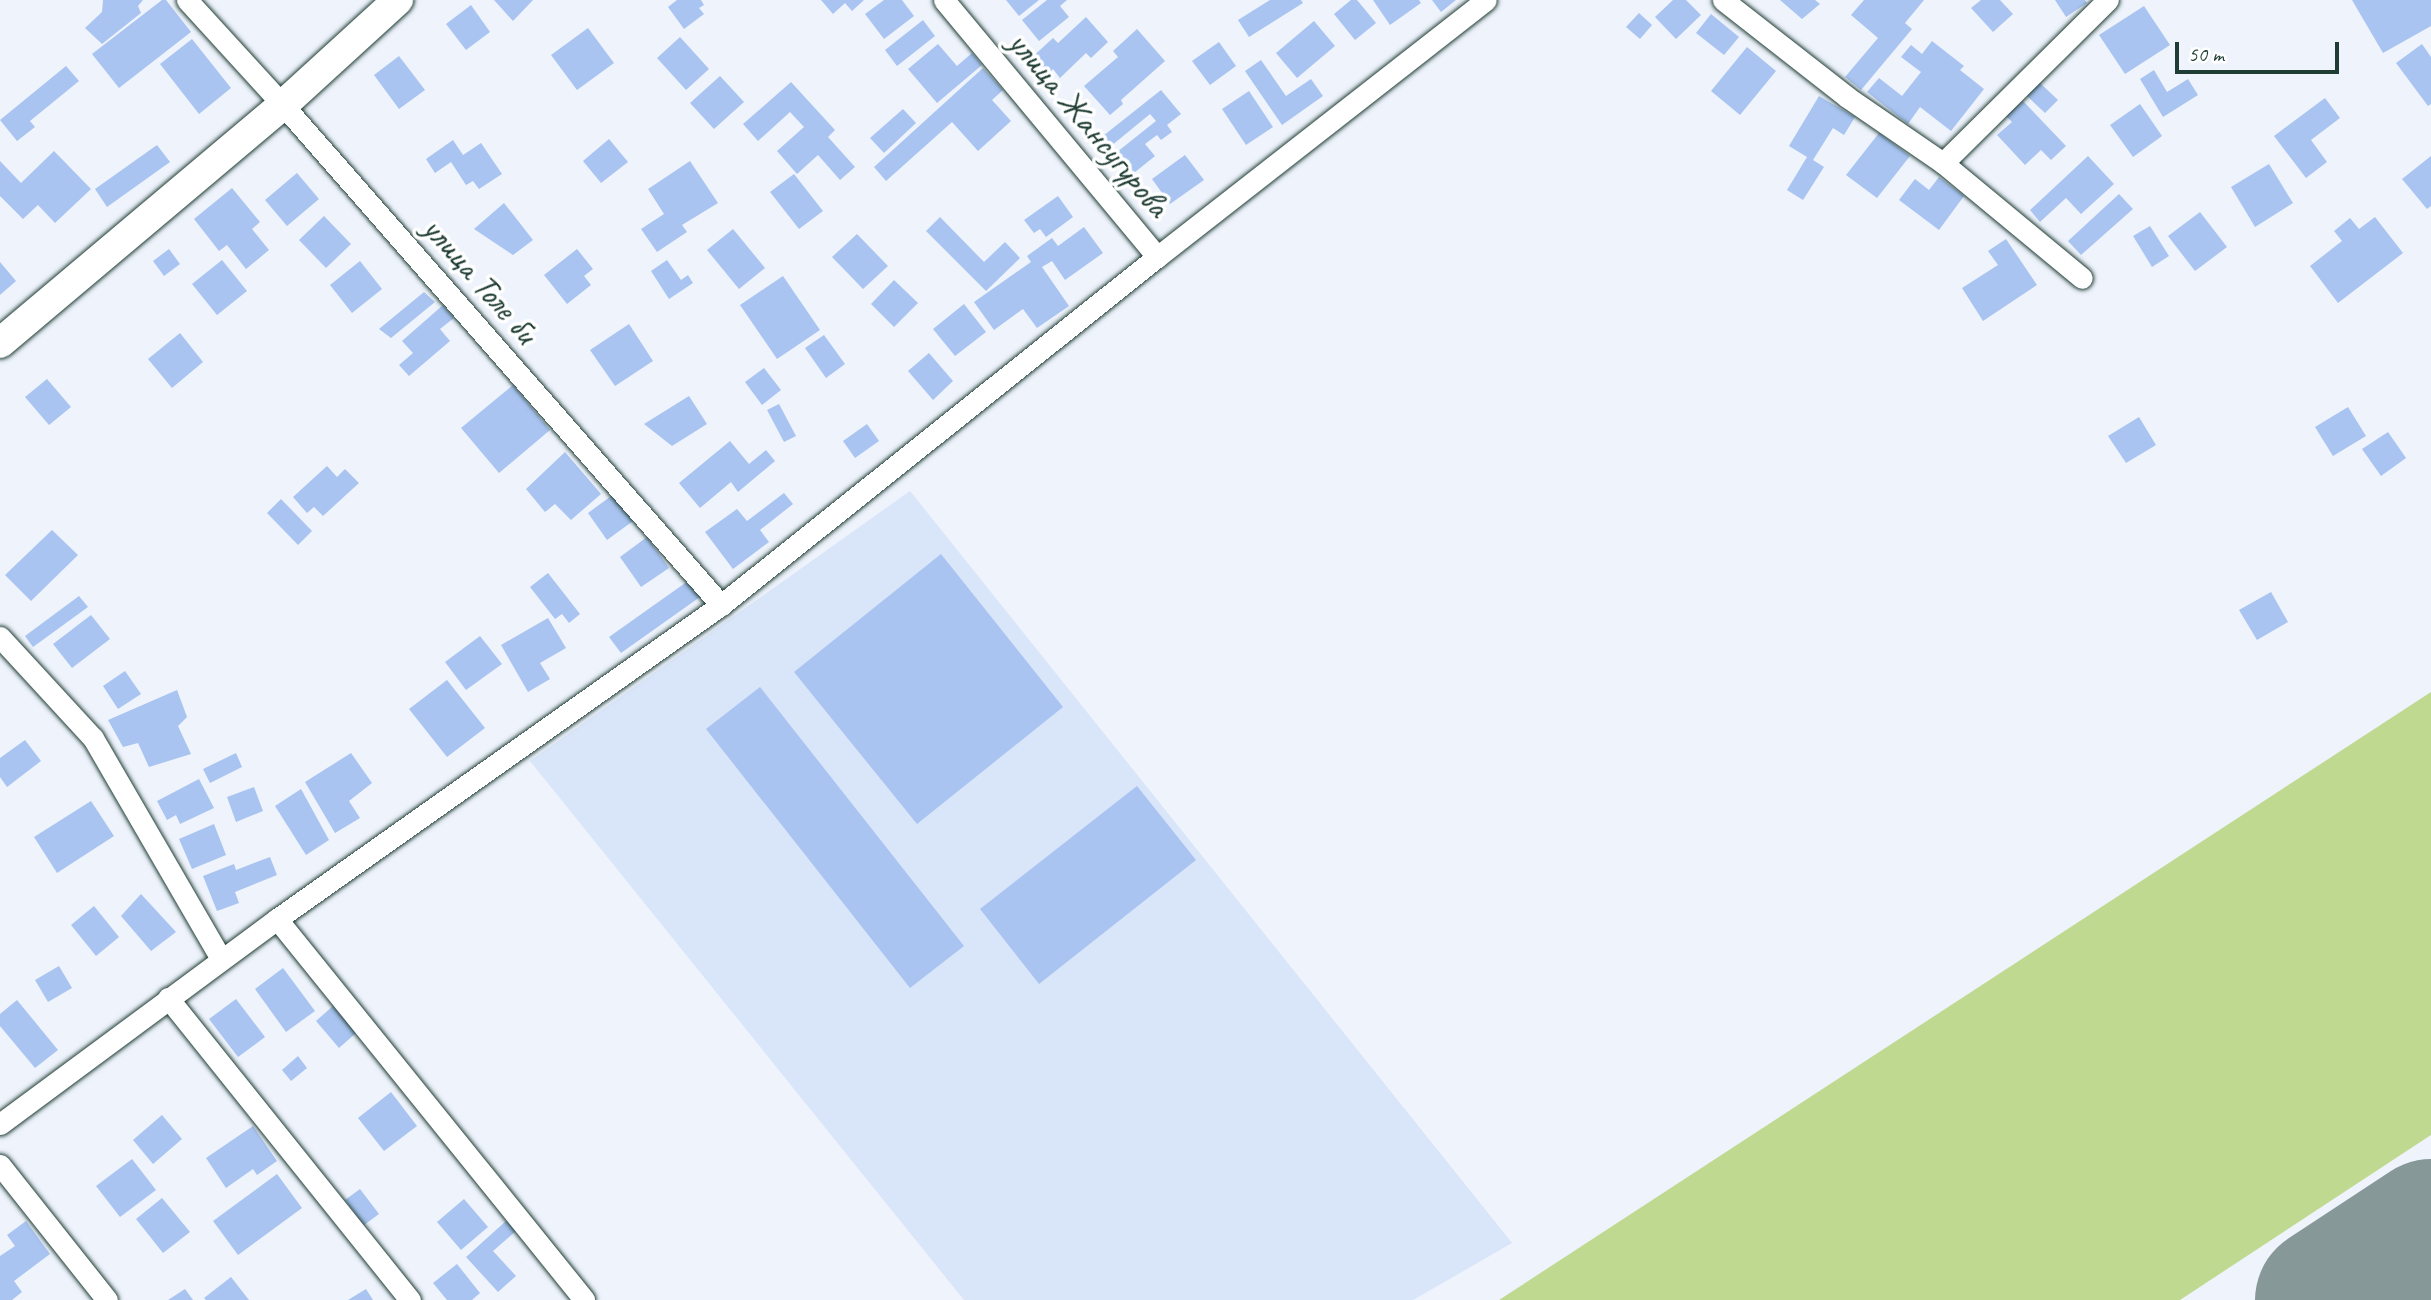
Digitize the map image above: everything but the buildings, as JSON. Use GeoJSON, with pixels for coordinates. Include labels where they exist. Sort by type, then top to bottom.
{"type":"FeatureCollection","features":[{"type":"Feature","properties":{"kind":"street","name":"улица Толе би"},"geometry":{"type":"LineString","coordinates":[[187,0],[283,105],[721,606]]}},
{"type":"Feature","properties":{"kind":"street"},"geometry":{"type":"LineString","coordinates":[[0,343],[283,105],[398,0]]}},
{"type":"Feature","properties":{"kind":"street","name":"улица Жансугурова"},"geometry":{"type":"LineString","coordinates":[[943,0],[1157,257]]}},
{"type":"Feature","properties":{"kind":"street"},"geometry":{"type":"LineString","coordinates":[[0,1124],[276,919],[721,606],[1157,257],[1486,0]]}},
{"type":"Feature","properties":{"kind":"street"},"geometry":{"type":"LineString","coordinates":[[1943,163],[2108,0]]}},
{"type":"Feature","properties":{"kind":"street"},"geometry":{"type":"LineString","coordinates":[[1730,2],[1847,97],[1943,163],[2082,278]]}},
{"type":"Feature","properties":{"kind":"street"},"geometry":{"type":"LineString","coordinates":[[0,637],[93,738],[221,959]]}},
{"type":"Feature","properties":{"kind":"street"},"geometry":{"type":"LineString","coordinates":[[276,919],[584,1300]]}},
{"type":"Feature","properties":{"kind":"street"},"geometry":{"type":"LineString","coordinates":[[168,998],[410,1300]]}},
{"type":"Feature","properties":{"kind":"street"},"geometry":{"type":"LineString","coordinates":[[0,1165],[107,1300]]}},
{"type":"Feature","properties":{"kind":"shaded area"},"geometry":{"type":"Polygon","coordinates":[[[910,491],[1512,1243],[1413,1300],[964,1300],[530,761],[910,491]]]}},
{"type":"Feature","properties":{"kind":"green space"},"geometry":{"type":"Polygon","coordinates":[[[2431,692],[2431,1135],[2180,1300],[1499,1300],[2431,692]]]}},
{"type":"Feature","properties":{"kind":"taxiway"},"geometry":{"type":"LineString","coordinates":[[2350,1300],[2367,1275]]}},
{"type":"Feature","properties":{"kind":"runway"},"geometry":{"type":"LineString","coordinates":[[2329,1300],[2431,1233]]}}]}
